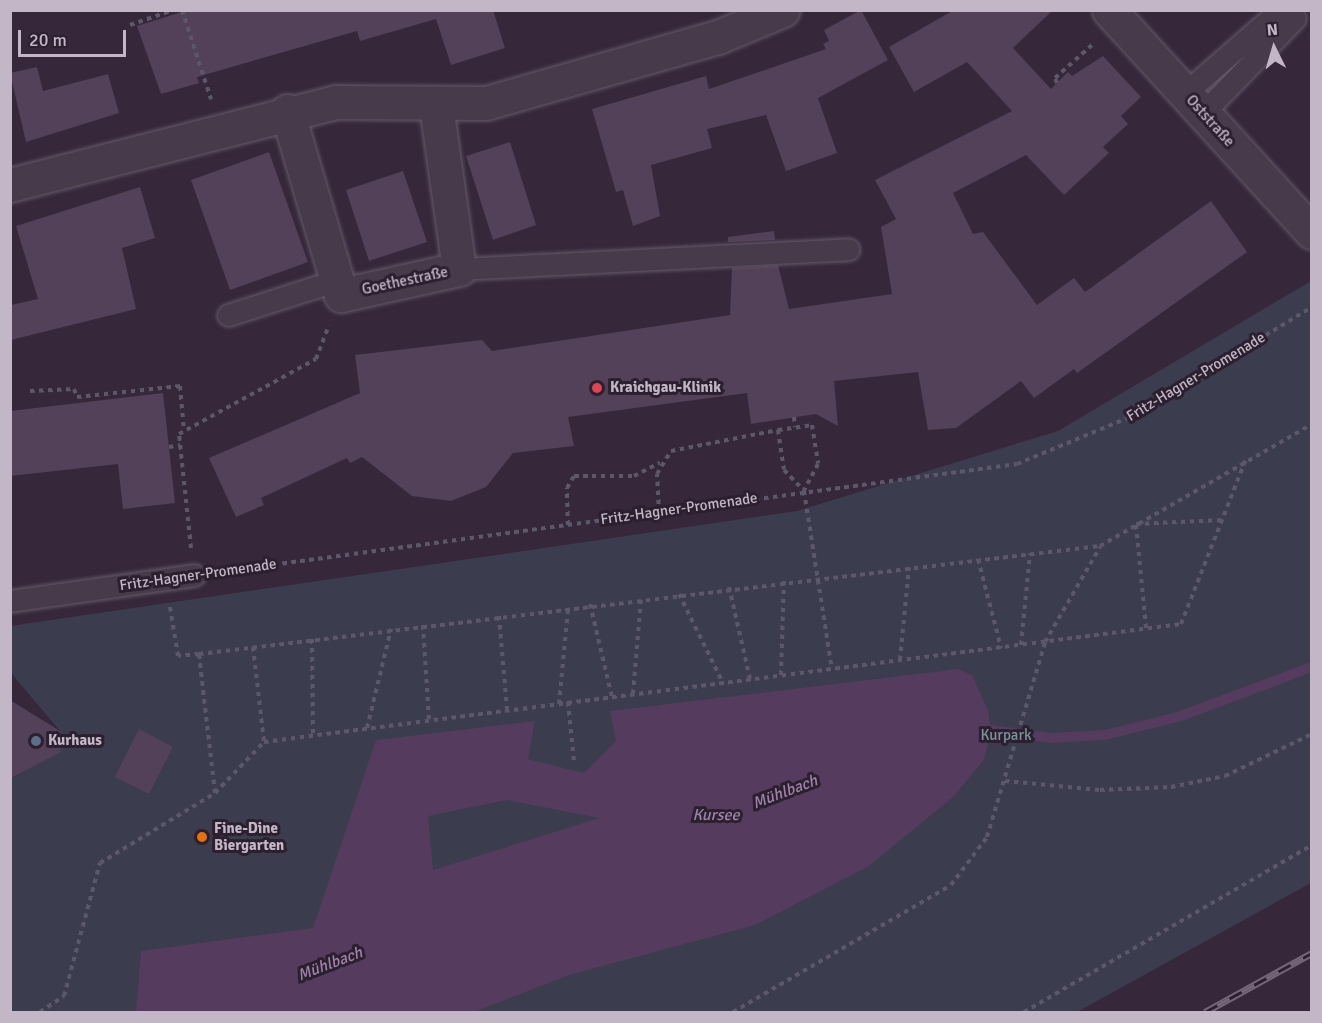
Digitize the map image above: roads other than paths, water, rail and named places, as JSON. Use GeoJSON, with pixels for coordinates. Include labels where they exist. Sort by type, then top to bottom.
{"type":"FeatureCollection","features":[{"type":"Feature","properties":{"kind":"street"},"geometry":{"type":"LineString","coordinates":[[10,185],[287,111],[356,99],[436,105],[486,104],[575,81],[783,10]]}},
{"type":"Feature","properties":{"kind":"street","name":"Oststraße"},"geometry":{"type":"LineString","coordinates":[[1114,16],[1311,232]]}},
{"type":"Feature","properties":{"kind":"street","name":"Goethestraße"},"geometry":{"type":"LineString","coordinates":[[339,287],[459,269],[436,105]]}},
{"type":"Feature","properties":{"kind":"street"},"geometry":{"type":"LineString","coordinates":[[287,111],[339,287]]}},
{"type":"Feature","properties":{"kind":"lane"},"geometry":{"type":"LineString","coordinates":[[1194,103],[1288,14]]}},
{"type":"Feature","properties":{"kind":"lane"},"geometry":{"type":"LineString","coordinates":[[459,269],[848,249]]}},
{"type":"Feature","properties":{"kind":"lane"},"geometry":{"type":"LineString","coordinates":[[228,315],[339,287]]}},
{"type":"Feature","properties":{"kind":"lane","name":"Fritz-Hagner-Promenade"},"geometry":{"type":"LineString","coordinates":[[10,602],[194,575]]}},
{"type":"Feature","properties":{"kind":"water","name":"Kursee"},"geometry":{"type":"Polygon","coordinates":[[[958,669],[972,675],[988,711],[991,730],[984,760],[953,797],[869,866],[755,925],[569,975],[474,1012],[136,1012],[141,951],[313,928],[376,740],[535,721],[528,759],[584,773],[616,741],[610,711],[958,669]],[[507,800],[428,816],[433,870],[599,818],[507,800]]]}},
{"type":"Feature","properties":{"kind":"waterway","name":"Mühlbach"},"geometry":{"type":"LineString","coordinates":[[979,734],[991,730],[1052,738],[1105,735],[1178,717],[1312,667]]}},
{"type":"Feature","properties":{"kind":"railway"},"geometry":{"type":"LineString","coordinates":[[1205,1012],[1312,953]]}},
{"type":"Feature","properties":{"kind":"place","name":"Kraichgau-Klinik"},"geometry":{"type":"Point","coordinates":[597,388]}},
{"type":"Feature","properties":{"kind":"place","name":"Kurhaus"},"geometry":{"type":"Point","coordinates":[36,741]}},
{"type":"Feature","properties":{"kind":"place","name":"Fine-Dine Biergarten"},"geometry":{"type":"Point","coordinates":[202,837]}},
{"type":"Feature","properties":{"kind":"park label","name":"Kurpark"},"geometry":{"type":"Point","coordinates":[1006,736]}}]}
